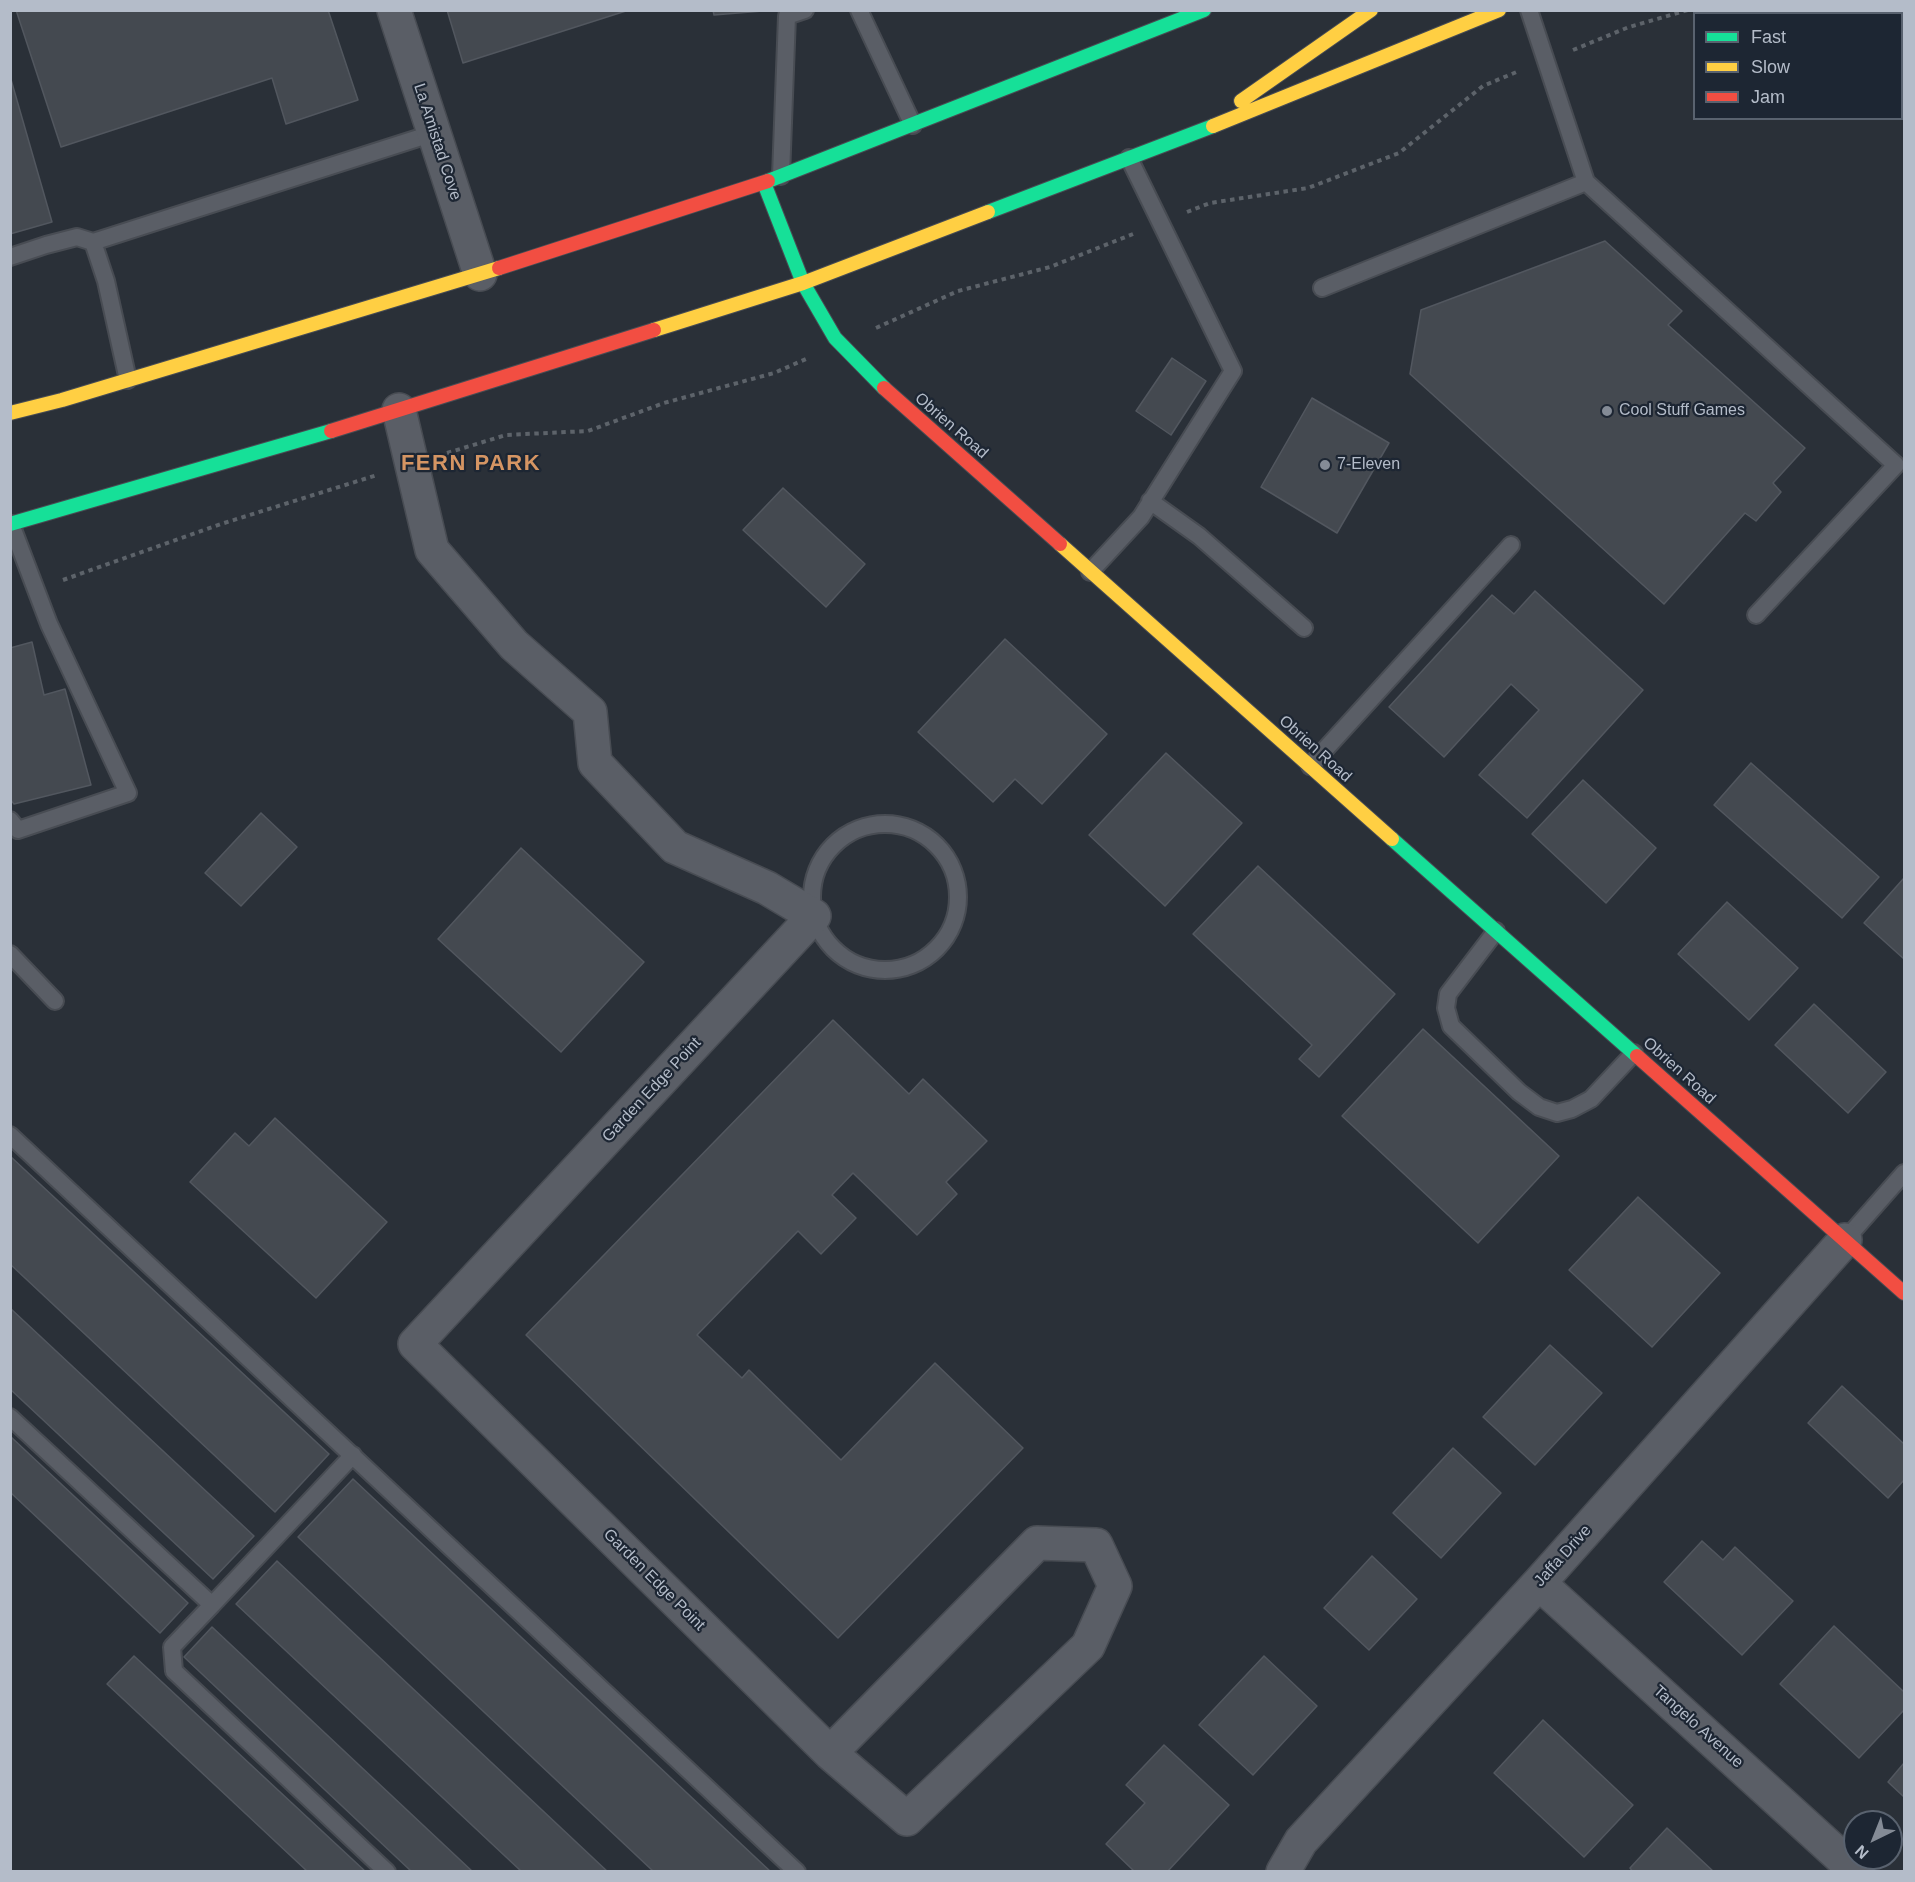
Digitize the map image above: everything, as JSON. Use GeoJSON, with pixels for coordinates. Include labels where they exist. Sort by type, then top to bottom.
{"type":"FeatureCollection","features":[{"type":"Feature","properties":{"kind":"main road"},"geometry":{"type":"LineString","coordinates":[[10,413],[62,400],[480,274],[764,183],[1204,10]]}},
{"type":"Feature","properties":{"kind":"main road"},"geometry":{"type":"LineString","coordinates":[[1195,133],[1371,10]]}},
{"type":"Feature","properties":{"kind":"main road"},"geometry":{"type":"LineString","coordinates":[[11,524],[263,452],[803,282],[1195,133],[1499,10]]}},
{"type":"Feature","properties":{"kind":"main road","name":"Obrien Road"},"geometry":{"type":"LineString","coordinates":[[764,183],[803,282],[835,338],[881,386],[1905,1293]]}},
{"type":"Feature","properties":{"kind":"main road"},"geometry":{"type":"LineString","coordinates":[[10,427],[62,400]]}},
{"type":"Feature","properties":{"kind":"street","name":"La Amistad Cove"},"geometry":{"type":"LineString","coordinates":[[394,10],[480,274]]}},
{"type":"Feature","properties":{"kind":"street"},"geometry":{"type":"LineString","coordinates":[[399,410],[432,550],[514,645],[590,712],[596,763],[675,847],[767,888],[814,916]]}},
{"type":"Feature","properties":{"kind":"street","name":"Garden Edge Point"},"geometry":{"type":"LineString","coordinates":[[814,916],[415,1344],[830,1753],[907,1819],[1088,1646],[1115,1586],[1096,1545],[1036,1543],[830,1753]]}},
{"type":"Feature","properties":{"kind":"street","name":"Jaffa Drive"},"geometry":{"type":"LineString","coordinates":[[1283,1872],[1301,1841],[1539,1583],[1845,1240]]}},
{"type":"Feature","properties":{"kind":"street","name":"Tangelo Avenue"},"geometry":{"type":"LineString","coordinates":[[1539,1583],[1857,1872]]}},
{"type":"Feature","properties":{"kind":"lane"},"geometry":{"type":"LineString","coordinates":[[781,176],[787,16],[805,10]]}},
{"type":"Feature","properties":{"kind":"lane"},"geometry":{"type":"LineString","coordinates":[[859,10],[913,125]]}},
{"type":"Feature","properties":{"kind":"lane"},"geometry":{"type":"LineString","coordinates":[[1151,10],[1158,28]]}},
{"type":"Feature","properties":{"kind":"lane"},"geometry":{"type":"LineString","coordinates":[[1529,10],[1586,182],[1896,465],[1756,615]]}},
{"type":"Feature","properties":{"kind":"lane"},"geometry":{"type":"LineString","coordinates":[[10,257],[77,237],[93,242],[434,133]]}},
{"type":"Feature","properties":{"kind":"lane"},"geometry":{"type":"LineString","coordinates":[[1090,572],[1141,517],[1233,371],[1129,158]]}},
{"type":"Feature","properties":{"kind":"lane"},"geometry":{"type":"LineString","coordinates":[[1322,288],[1586,182]]}},
{"type":"Feature","properties":{"kind":"lane"},"geometry":{"type":"LineString","coordinates":[[93,242],[106,280],[128,380]]}},
{"type":"Feature","properties":{"kind":"lane"},"geometry":{"type":"LineString","coordinates":[[1150,501],[1199,536],[1304,628]]}},
{"type":"Feature","properties":{"kind":"lane"},"geometry":{"type":"LineString","coordinates":[[10,820],[18,830],[128,793],[49,624],[11,524]]}},
{"type":"Feature","properties":{"kind":"lane"},"geometry":{"type":"LineString","coordinates":[[1310,766],[1511,545]]}},
{"type":"Feature","properties":{"kind":"lane"},"geometry":{"type":"LineString","coordinates":[[893,824],[916,831],[935,844],[950,863],[957,886],[957,910],[949,934],[933,953],[912,965],[888,971],[864,968],[842,957],[824,939],[814,916],[812,893],[815,878],[829,850],[847,834],[869,825],[893,824]]}},
{"type":"Feature","properties":{"kind":"lane"},"geometry":{"type":"LineString","coordinates":[[1496,931],[1449,994],[1446,1008],[1451,1026],[1519,1092],[1539,1107],[1557,1113],[1572,1109],[1591,1099],[1634,1053]]}},
{"type":"Feature","properties":{"kind":"lane"},"geometry":{"type":"LineString","coordinates":[[10,954],[55,1001]]}},
{"type":"Feature","properties":{"kind":"lane"},"geometry":{"type":"LineString","coordinates":[[10,1135],[797,1872]]}},
{"type":"Feature","properties":{"kind":"lane"},"geometry":{"type":"LineString","coordinates":[[1845,1240],[1905,1173]]}},
{"type":"Feature","properties":{"kind":"lane"},"geometry":{"type":"LineString","coordinates":[[10,1417],[212,1605]]}},
{"type":"Feature","properties":{"kind":"lane"},"geometry":{"type":"LineString","coordinates":[[353,1455],[172,1647],[174,1671],[387,1872]]}},
{"type":"Feature","properties":{"kind":"building"},"geometry":{"type":"Polygon","coordinates":[[[16,10],[328,10],[358,100],[286,124],[272,78],[61,147],[16,10]]]}},
{"type":"Feature","properties":{"kind":"building"},"geometry":{"type":"Polygon","coordinates":[[[447,10],[629,10],[463,63],[447,10]]]}},
{"type":"Feature","properties":{"kind":"building"},"geometry":{"type":"Polygon","coordinates":[[[713,10],[775,10],[714,15],[713,10]]]}},
{"type":"Feature","properties":{"kind":"building"},"geometry":{"type":"Polygon","coordinates":[[[10,76],[52,222],[10,234],[10,76]]]}},
{"type":"Feature","properties":{"kind":"building","name":"Cool Stuff Games"},"geometry":{"type":"Polygon","coordinates":[[[1605,241],[1682,311],[1668,325],[1805,448],[1773,483],[1781,492],[1756,521],[1745,513],[1664,604],[1410,374],[1421,310],[1605,241]]]}},
{"type":"Feature","properties":{"kind":"building"},"geometry":{"type":"Polygon","coordinates":[[[1172,358],[1206,381],[1171,435],[1136,411],[1172,358]]]}},
{"type":"Feature","properties":{"kind":"building","name":"7-Eleven"},"geometry":{"type":"Polygon","coordinates":[[[1312,398],[1389,443],[1337,533],[1261,487],[1312,398]]]}},
{"type":"Feature","properties":{"kind":"building"},"geometry":{"type":"Polygon","coordinates":[[[783,488],[865,564],[826,607],[743,530],[783,488]]]}},
{"type":"Feature","properties":{"kind":"building"},"geometry":{"type":"Polygon","coordinates":[[[1535,591],[1643,690],[1527,818],[1479,775],[1539,710],[1511,684],[1444,757],[1389,707],[1492,595],[1514,614],[1535,591]]]}},
{"type":"Feature","properties":{"kind":"building"},"geometry":{"type":"Polygon","coordinates":[[[1005,639],[1107,734],[1042,804],[1015,779],[993,802],[918,732],[1005,639]]]}},
{"type":"Feature","properties":{"kind":"building"},"geometry":{"type":"Polygon","coordinates":[[[32,642],[44,695],[65,689],[91,785],[14,804],[10,799],[10,648],[32,642]]]}},
{"type":"Feature","properties":{"kind":"building"},"geometry":{"type":"Polygon","coordinates":[[[1166,753],[1242,823],[1165,906],[1089,835],[1166,753]]]}},
{"type":"Feature","properties":{"kind":"building"},"geometry":{"type":"Polygon","coordinates":[[[1751,763],[1879,877],[1842,918],[1714,805],[1751,763]]]}},
{"type":"Feature","properties":{"kind":"building"},"geometry":{"type":"Polygon","coordinates":[[[1583,780],[1656,848],[1606,903],[1532,834],[1583,780]]]}},
{"type":"Feature","properties":{"kind":"building"},"geometry":{"type":"Polygon","coordinates":[[[261,813],[297,847],[241,906],[205,873],[261,813]]]}},
{"type":"Feature","properties":{"kind":"building"},"geometry":{"type":"Polygon","coordinates":[[[521,848],[644,962],[561,1052],[438,939],[521,848]]]}},
{"type":"Feature","properties":{"kind":"building"},"geometry":{"type":"Polygon","coordinates":[[[1258,866],[1395,994],[1319,1077],[1299,1059],[1312,1045],[1193,934],[1258,866]]]}},
{"type":"Feature","properties":{"kind":"building"},"geometry":{"type":"Polygon","coordinates":[[[1904,878],[1904,959],[1864,923],[1904,878]]]}},
{"type":"Feature","properties":{"kind":"building"},"geometry":{"type":"Polygon","coordinates":[[[1727,902],[1798,968],[1749,1020],[1678,954],[1727,902]]]}},
{"type":"Feature","properties":{"kind":"building"},"geometry":{"type":"Polygon","coordinates":[[[1814,1004],[1886,1072],[1848,1113],[1775,1045],[1814,1004]]]}},
{"type":"Feature","properties":{"kind":"building"},"geometry":{"type":"Polygon","coordinates":[[[833,1020],[909,1094],[923,1079],[987,1141],[946,1182],[957,1194],[917,1235],[853,1173],[832,1195],[856,1218],[821,1254],[798,1231],[697,1335],[742,1378],[749,1370],[841,1460],[935,1363],[1023,1448],[838,1638],[526,1335],[833,1020]]]}},
{"type":"Feature","properties":{"kind":"building"},"geometry":{"type":"Polygon","coordinates":[[[1423,1029],[1559,1156],[1478,1243],[1342,1116],[1423,1029]]]}},
{"type":"Feature","properties":{"kind":"building"},"geometry":{"type":"Polygon","coordinates":[[[275,1118],[387,1222],[316,1298],[190,1182],[235,1133],[249,1146],[275,1118]]]}},
{"type":"Feature","properties":{"kind":"building"},"geometry":{"type":"Polygon","coordinates":[[[10,1156],[329,1454],[275,1512],[10,1264],[10,1156]]]}},
{"type":"Feature","properties":{"kind":"building"},"geometry":{"type":"Polygon","coordinates":[[[1638,1197],[1720,1273],[1652,1347],[1569,1270],[1638,1197]]]}},
{"type":"Feature","properties":{"kind":"building"},"geometry":{"type":"Polygon","coordinates":[[[10,1308],[254,1536],[213,1579],[10,1389],[10,1308]]]}},
{"type":"Feature","properties":{"kind":"building"},"geometry":{"type":"Polygon","coordinates":[[[1550,1345],[1602,1393],[1535,1465],[1483,1417],[1550,1345]]]}},
{"type":"Feature","properties":{"kind":"building"},"geometry":{"type":"Polygon","coordinates":[[[1842,1386],[1904,1444],[1904,1480],[1888,1498],[1808,1423],[1842,1386]]]}},
{"type":"Feature","properties":{"kind":"building"},"geometry":{"type":"Polygon","coordinates":[[[10,1436],[188,1603],[160,1633],[10,1492],[10,1436]]]}},
{"type":"Feature","properties":{"kind":"building"},"geometry":{"type":"Polygon","coordinates":[[[1453,1448],[1501,1493],[1441,1558],[1393,1513],[1453,1448]]]}},
{"type":"Feature","properties":{"kind":"building"},"geometry":{"type":"Polygon","coordinates":[[[353,1479],[771,1872],[654,1872],[298,1537],[353,1479]]]}},
{"type":"Feature","properties":{"kind":"building"},"geometry":{"type":"Polygon","coordinates":[[[1702,1541],[1723,1560],[1735,1547],[1793,1601],[1742,1655],[1664,1582],[1702,1541]]]}},
{"type":"Feature","properties":{"kind":"building"},"geometry":{"type":"Polygon","coordinates":[[[1372,1556],[1417,1599],[1369,1650],[1324,1608],[1372,1556]]]}},
{"type":"Feature","properties":{"kind":"building"},"geometry":{"type":"Polygon","coordinates":[[[277,1561],[608,1872],[522,1872],[236,1604],[277,1561]]]}},
{"type":"Feature","properties":{"kind":"building"},"geometry":{"type":"Polygon","coordinates":[[[1834,1626],[1904,1692],[1904,1710],[1859,1758],[1780,1684],[1834,1626]]]}},
{"type":"Feature","properties":{"kind":"building"},"geometry":{"type":"Polygon","coordinates":[[[212,1627],[473,1872],[412,1872],[184,1657],[212,1627]]]}},
{"type":"Feature","properties":{"kind":"building"},"geometry":{"type":"Polygon","coordinates":[[[134,1656],[366,1872],[308,1872],[107,1684],[134,1656]]]}},
{"type":"Feature","properties":{"kind":"building"},"geometry":{"type":"Polygon","coordinates":[[[1264,1656],[1317,1706],[1253,1775],[1199,1725],[1264,1656]]]}},
{"type":"Feature","properties":{"kind":"building"},"geometry":{"type":"Polygon","coordinates":[[[1543,1720],[1633,1805],[1584,1857],[1494,1773],[1543,1720]]]}},
{"type":"Feature","properties":{"kind":"building"},"geometry":{"type":"Polygon","coordinates":[[[1164,1745],[1229,1805],[1167,1872],[1135,1872],[1106,1844],[1145,1803],[1126,1785],[1164,1745]]]}},
{"type":"Feature","properties":{"kind":"building"},"geometry":{"type":"Polygon","coordinates":[[[1904,1763],[1904,1797],[1888,1782],[1904,1763]]]}},
{"type":"Feature","properties":{"kind":"building"},"geometry":{"type":"Polygon","coordinates":[[[1667,1828],[1714,1872],[1633,1872],[1630,1868],[1667,1828]]]}},
{"type":"Feature","properties":{"kind":"traffic: fast"},"geometry":{"type":"LineString","coordinates":[[768,181],[1204,10]]}},
{"type":"Feature","properties":{"kind":"traffic: fast"},"geometry":{"type":"LineString","coordinates":[[988,212],[1213,126]]}},
{"type":"Feature","properties":{"kind":"traffic: fast"},"geometry":{"type":"LineString","coordinates":[[764,183],[803,283],[835,338],[884,388]]}},
{"type":"Feature","properties":{"kind":"traffic: fast"},"geometry":{"type":"LineString","coordinates":[[10,524],[331,431]]}},
{"type":"Feature","properties":{"kind":"traffic: fast"},"geometry":{"type":"LineString","coordinates":[[1392,839],[1637,1056]]}},
{"type":"Feature","properties":{"kind":"traffic: slow"},"geometry":{"type":"LineString","coordinates":[[1241,101],[1371,10]]}},
{"type":"Feature","properties":{"kind":"traffic: slow"},"geometry":{"type":"LineString","coordinates":[[1213,126],[1499,10]]}},
{"type":"Feature","properties":{"kind":"traffic: slow"},"geometry":{"type":"LineString","coordinates":[[654,330],[803,283],[988,212]]}},
{"type":"Feature","properties":{"kind":"traffic: slow"},"geometry":{"type":"LineString","coordinates":[[10,413],[62,400],[499,268]]}},
{"type":"Feature","properties":{"kind":"traffic: slow"},"geometry":{"type":"LineString","coordinates":[[1060,544],[1392,839]]}},
{"type":"Feature","properties":{"kind":"traffic: jam"},"geometry":{"type":"LineString","coordinates":[[499,268],[768,181]]}},
{"type":"Feature","properties":{"kind":"traffic: jam"},"geometry":{"type":"LineString","coordinates":[[331,431],[654,330]]}},
{"type":"Feature","properties":{"kind":"traffic: jam"},"geometry":{"type":"LineString","coordinates":[[884,388],[1060,544]]}},
{"type":"Feature","properties":{"kind":"traffic: jam"},"geometry":{"type":"LineString","coordinates":[[1637,1056],[1904,1293]]}},
{"type":"Feature","properties":{"kind":"place","name":"Cool Stuff Games"},"geometry":{"type":"Point","coordinates":[1607,411]}},
{"type":"Feature","properties":{"kind":"place","name":"7-Eleven"},"geometry":{"type":"Point","coordinates":[1325,465]}},
{"type":"Feature","properties":{"kind":"district","name":"FERN PARK"},"geometry":{"type":"Point","coordinates":[471,464]}}]}
